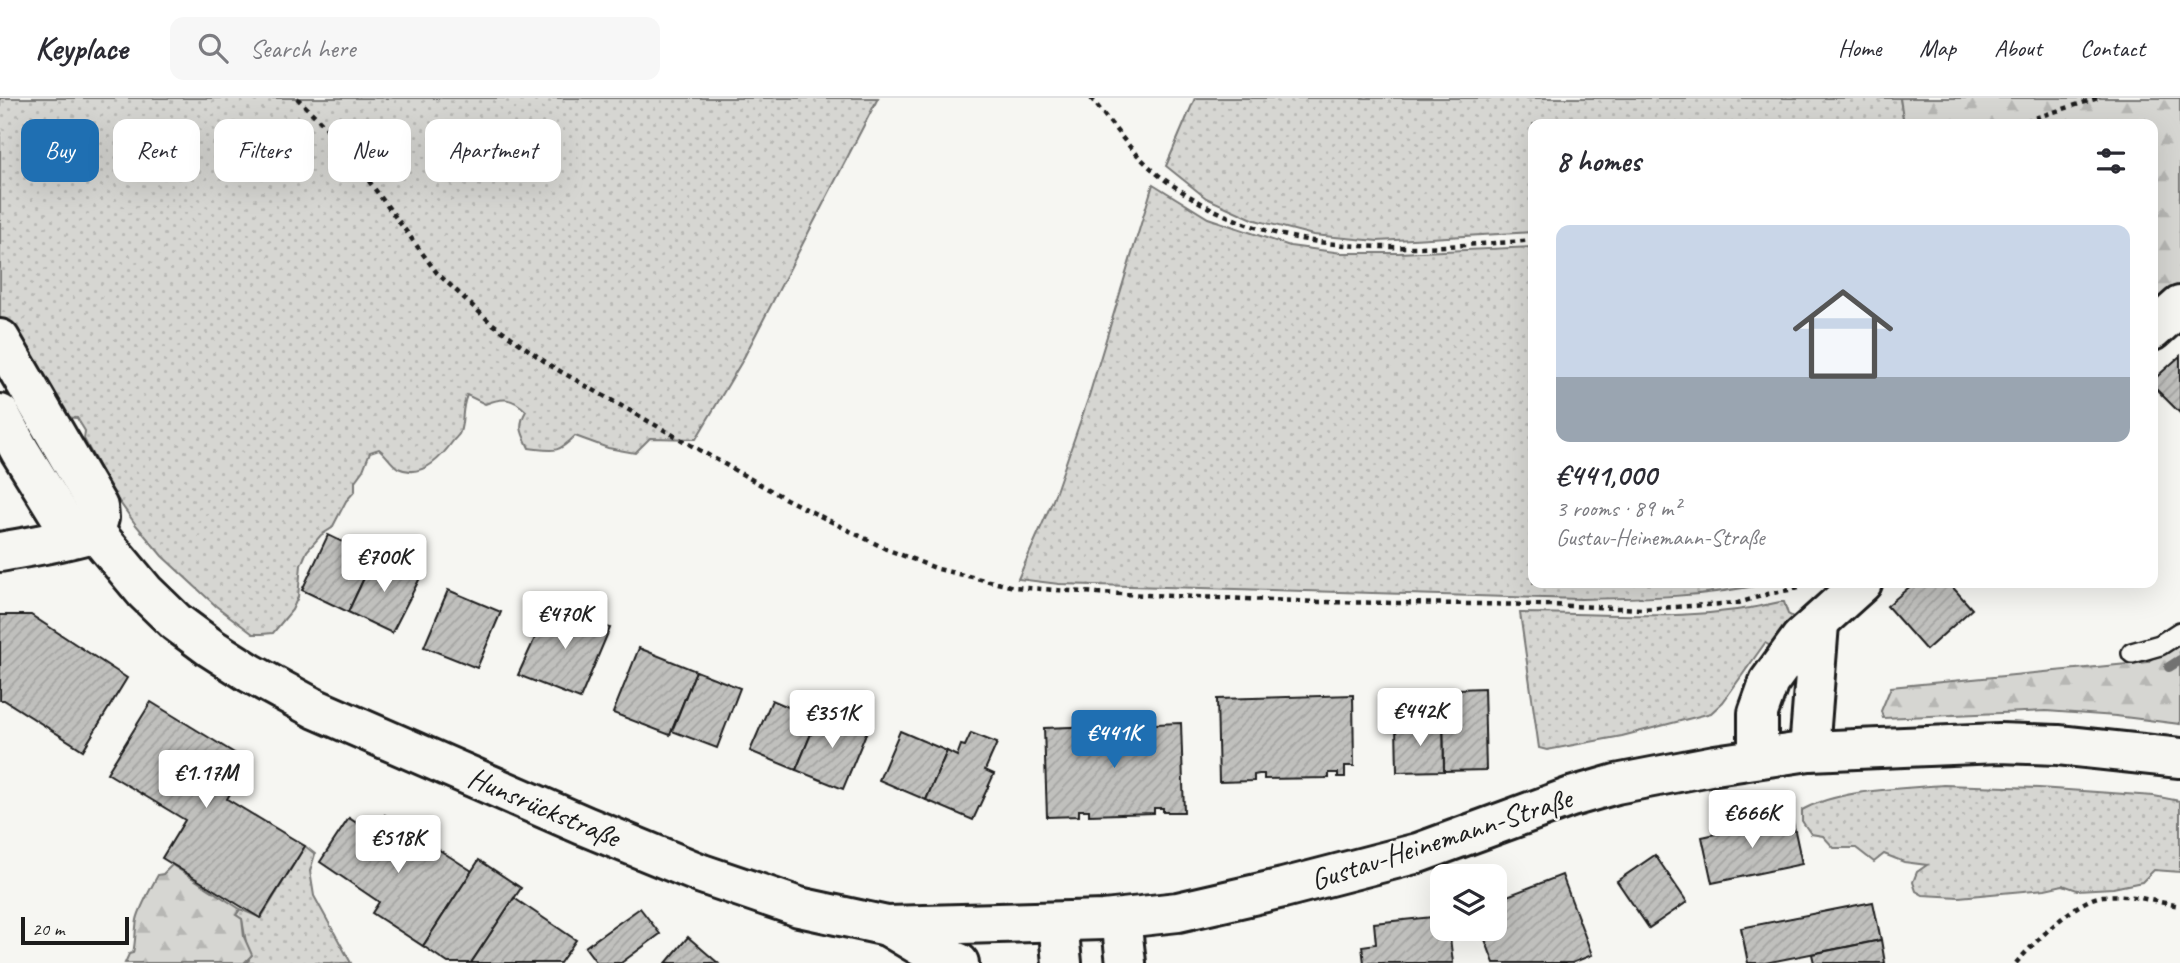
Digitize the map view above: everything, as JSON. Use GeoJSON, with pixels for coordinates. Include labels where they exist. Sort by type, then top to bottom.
{"type":"FeatureCollection","features":[{"type":"Feature","properties":{"kind":"main road"},"geometry":{"type":"LineString","coordinates":[[2158,326],[2180,306]]}},
{"type":"Feature","properties":{"kind":"main road"},"geometry":{"type":"LineString","coordinates":[[0,340],[98,507],[99,518],[95,532]]}},
{"type":"Feature","properties":{"kind":"main road"},"geometry":{"type":"LineString","coordinates":[[0,414],[65,524],[79,530],[95,532]]}},
{"type":"Feature","properties":{"kind":"main road"},"geometry":{"type":"LineString","coordinates":[[0,552],[28,545],[59,543],[95,532]]}},
{"type":"Feature","properties":{"kind":"main road","name":"Hunsrückstraße"},"geometry":{"type":"LineString","coordinates":[[95,532],[145,592],[176,622],[240,667],[316,709],[702,874],[799,907],[887,926],[1121,919]]}},
{"type":"Feature","properties":{"kind":"main road"},"geometry":{"type":"LineString","coordinates":[[1809,751],[1840,603]]}},
{"type":"Feature","properties":{"kind":"main road"},"geometry":{"type":"LineString","coordinates":[[1758,758],[1758,713],[1769,682],[1801,638],[1840,603]]}},
{"type":"Feature","properties":{"kind":"main road","name":"Gustav-Heinemann-Straße"},"geometry":{"type":"LineString","coordinates":[[1121,919],[1178,912],[1283,888],[1418,853],[1572,797],[1616,784],[1758,758],[1809,751],[1998,743],[2058,745],[2180,758]]}},
{"type":"Feature","properties":{"kind":"main road"},"geometry":{"type":"LineString","coordinates":[[1121,919],[1126,963]]}},
{"type":"Feature","properties":{"kind":"main road"},"geometry":{"type":"LineString","coordinates":[[1058,922],[1062,963]]}},
{"type":"Feature","properties":{"kind":"main road"},"geometry":{"type":"LineString","coordinates":[[887,926],[922,947],[959,963]]}},
{"type":"Feature","properties":{"kind":"lane"},"geometry":{"type":"LineString","coordinates":[[2132,653],[2160,645],[2180,632]]}},
{"type":"Feature","properties":{"kind":"path"},"geometry":{"type":"LineString","coordinates":[[297,98],[337,138],[438,273],[490,323],[551,366],[775,493],[886,549],[938,569],[990,582],[1042,590],[1320,602],[1642,609],[1738,603],[1798,588]]}},
{"type":"Feature","properties":{"kind":"path"},"geometry":{"type":"LineString","coordinates":[[1091,98],[1154,172],[1203,204],[1239,222],[1277,235],[1323,244],[1388,248],[1528,240]]}},
{"type":"Feature","properties":{"kind":"path"},"geometry":{"type":"LineString","coordinates":[[2032,119],[2098,98]]}},
{"type":"Feature","properties":{"kind":"path"},"geometry":{"type":"LineString","coordinates":[[1825,588],[1840,603]]}},
{"type":"Feature","properties":{"kind":"path"},"geometry":{"type":"LineString","coordinates":[[2016,963],[2059,922],[2089,900],[2102,896],[2123,896],[2180,906]]}},
{"type":"Feature","properties":{"kind":"green space"},"geometry":{"type":"Polygon","coordinates":[[[0,98],[878,98],[741,363],[696,439],[650,438],[635,453],[608,448],[575,436],[555,450],[529,448],[521,426],[526,411],[521,406],[507,400],[485,404],[467,395],[459,433],[443,454],[430,465],[415,471],[406,471],[395,466],[379,449],[370,452],[355,481],[355,491],[346,501],[332,528],[321,535],[307,551],[301,565],[298,597],[292,610],[273,633],[253,634],[216,606],[162,556],[111,490],[84,439],[85,431],[77,418],[63,417],[0,317],[0,98]]]}},
{"type":"Feature","properties":{"kind":"green space"},"geometry":{"type":"Polygon","coordinates":[[[1195,98],[1900,98],[1903,119],[1528,119],[1528,232],[1378,241],[1313,235],[1255,220],[1206,198],[1166,166],[1195,98]]]}},
{"type":"Feature","properties":{"kind":"green space"},"geometry":{"type":"Polygon","coordinates":[[[1900,98],[2180,98],[2180,285],[2158,305],[2158,119],[1903,119],[1900,98]]]}},
{"type":"Feature","properties":{"kind":"green space"},"geometry":{"type":"Polygon","coordinates":[[[1153,184],[1208,218],[1290,246],[1342,253],[1528,247],[1528,588],[1746,588],[1699,594],[1581,599],[1059,584],[1018,579],[1053,500],[1088,399],[1153,184]]]}},
{"type":"Feature","properties":{"kind":"green space"},"geometry":{"type":"Polygon","coordinates":[[[1784,602],[1793,621],[1774,648],[1765,643],[1723,702],[1711,713],[1622,736],[1547,750],[1539,748],[1520,613],[1683,615],[1747,609],[1784,602]]]}},
{"type":"Feature","properties":{"kind":"green space"},"geometry":{"type":"Polygon","coordinates":[[[2180,634],[2180,724],[2046,711],[1883,718],[1881,711],[1891,687],[2148,662],[2180,634]]]}},
{"type":"Feature","properties":{"kind":"green space"},"geometry":{"type":"Polygon","coordinates":[[[1943,785],[2039,788],[2154,796],[2180,801],[2180,872],[2154,870],[2142,882],[2113,888],[2077,890],[2063,885],[1959,897],[1923,895],[1916,891],[1913,882],[1917,872],[1927,865],[1904,862],[1884,854],[1874,862],[1856,848],[1834,848],[1823,836],[1811,834],[1802,821],[1802,810],[1834,798],[1871,791],[1943,785]]]}},
{"type":"Feature","properties":{"kind":"green space"},"geometry":{"type":"Polygon","coordinates":[[[305,846],[315,854],[310,871],[314,896],[351,963],[244,963],[249,960],[242,919],[236,915],[240,909],[261,918],[305,846]]]}},
{"type":"Feature","properties":{"kind":"green space"},"geometry":{"type":"Polygon","coordinates":[[[172,865],[240,909],[236,915],[242,919],[244,937],[252,955],[244,963],[125,963],[129,954],[133,953],[137,920],[146,897],[158,875],[172,865]]]}},
{"type":"Feature","properties":{"kind":"building"},"geometry":{"type":"Polygon","coordinates":[[[2180,356],[2180,413],[2158,391],[2158,376],[2180,356]]]}},
{"type":"Feature","properties":{"kind":"building"},"geometry":{"type":"Polygon","coordinates":[[[328,535],[374,557],[348,612],[302,590],[328,535]]]}},
{"type":"Feature","properties":{"kind":"building"},"geometry":{"type":"Polygon","coordinates":[[[374,557],[421,576],[392,633],[348,612],[374,557]]]}},
{"type":"Feature","properties":{"kind":"building"},"geometry":{"type":"Polygon","coordinates":[[[1908,588],[1953,588],[1972,609],[1926,650],[1887,606],[1908,588]]]}},
{"type":"Feature","properties":{"kind":"building"},"geometry":{"type":"Polygon","coordinates":[[[448,590],[501,612],[477,668],[424,647],[448,590]]]}},
{"type":"Feature","properties":{"kind":"building"},"geometry":{"type":"Polygon","coordinates":[[[551,603],[610,628],[580,699],[518,675],[551,603]]]}},
{"type":"Feature","properties":{"kind":"building"},"geometry":{"type":"Polygon","coordinates":[[[0,615],[31,615],[127,678],[83,750],[0,700],[0,615]]]}},
{"type":"Feature","properties":{"kind":"building"},"geometry":{"type":"Polygon","coordinates":[[[639,648],[696,671],[670,735],[613,713],[639,648]]]}},
{"type":"Feature","properties":{"kind":"building"},"geometry":{"type":"Polygon","coordinates":[[[696,671],[740,688],[717,748],[672,731],[696,671]]]}},
{"type":"Feature","properties":{"kind":"building"},"geometry":{"type":"Polygon","coordinates":[[[1484,688],[1486,770],[1444,771],[1443,714],[1458,714],[1458,689],[1484,688]]]}},
{"type":"Feature","properties":{"kind":"building"},"geometry":{"type":"Polygon","coordinates":[[[1353,695],[1354,766],[1345,766],[1345,777],[1338,777],[1338,773],[1329,773],[1329,778],[1264,779],[1264,774],[1259,774],[1254,775],[1254,781],[1219,782],[1217,699],[1353,695]]]}},
{"type":"Feature","properties":{"kind":"building"},"geometry":{"type":"Polygon","coordinates":[[[772,700],[812,717],[806,730],[812,732],[796,770],[750,751],[772,700]]]}},
{"type":"Feature","properties":{"kind":"building"},"geometry":{"type":"Polygon","coordinates":[[[151,702],[249,762],[227,799],[305,846],[260,918],[162,858],[185,820],[107,773],[151,702]]]}},
{"type":"Feature","properties":{"kind":"building"},"geometry":{"type":"Polygon","coordinates":[[[820,712],[867,731],[843,789],[796,770],[820,712]]]}},
{"type":"Feature","properties":{"kind":"building"},"geometry":{"type":"Polygon","coordinates":[[[1181,723],[1184,812],[1163,812],[1163,808],[1154,808],[1154,813],[1089,815],[1089,810],[1079,810],[1079,816],[1047,817],[1044,728],[1181,723]]]}},
{"type":"Feature","properties":{"kind":"building"},"geometry":{"type":"Polygon","coordinates":[[[1396,725],[1443,725],[1444,771],[1397,772],[1396,725]]]}},
{"type":"Feature","properties":{"kind":"building"},"geometry":{"type":"Polygon","coordinates":[[[900,731],[947,751],[926,800],[879,780],[900,731]]]}},
{"type":"Feature","properties":{"kind":"building"},"geometry":{"type":"Polygon","coordinates":[[[971,733],[997,743],[985,770],[994,774],[973,820],[926,800],[947,751],[957,756],[961,745],[965,746],[971,733]]]}},
{"type":"Feature","properties":{"kind":"building"},"geometry":{"type":"Polygon","coordinates":[[[385,815],[472,871],[423,946],[372,913],[379,902],[320,862],[349,818],[373,834],[385,815]]]}},
{"type":"Feature","properties":{"kind":"building"},"geometry":{"type":"Polygon","coordinates":[[[1792,817],[1802,864],[1712,883],[1702,837],[1792,817]]]}},
{"type":"Feature","properties":{"kind":"building"},"geometry":{"type":"Polygon","coordinates":[[[1655,855],[1687,902],[1649,928],[1617,881],[1655,855]]]}},
{"type":"Feature","properties":{"kind":"building"},"geometry":{"type":"Polygon","coordinates":[[[479,860],[521,888],[471,963],[448,963],[423,946],[479,860]]]}},
{"type":"Feature","properties":{"kind":"building"},"geometry":{"type":"Polygon","coordinates":[[[1562,875],[1592,955],[1572,963],[1494,963],[1486,941],[1507,941],[1507,896],[1562,875]]]}},
{"type":"Feature","properties":{"kind":"building"},"geometry":{"type":"Polygon","coordinates":[[[514,898],[576,940],[560,963],[471,963],[514,898]]]}},
{"type":"Feature","properties":{"kind":"building"},"geometry":{"type":"Polygon","coordinates":[[[1873,902],[1881,940],[1765,963],[1748,963],[1741,928],[1873,902]]]}},
{"type":"Feature","properties":{"kind":"building"},"geometry":{"type":"Polygon","coordinates":[[[640,908],[660,934],[621,963],[597,963],[585,947],[640,908]]]}},
{"type":"Feature","properties":{"kind":"building"},"geometry":{"type":"Polygon","coordinates":[[[1430,917],[1430,941],[1450,941],[1453,963],[1364,963],[1362,946],[1376,944],[1374,923],[1430,917]]]}},
{"type":"Feature","properties":{"kind":"building"},"geometry":{"type":"Polygon","coordinates":[[[688,937],[718,963],[666,963],[688,937]]]}},
{"type":"Feature","properties":{"kind":"building"},"geometry":{"type":"Polygon","coordinates":[[[1881,940],[1885,963],[1814,963],[1812,954],[1881,940]]]}},
{"type":"Feature","properties":{"kind":"waterway"},"geometry":{"type":"LineString","coordinates":[[2169,667],[2180,660]]}}]}
